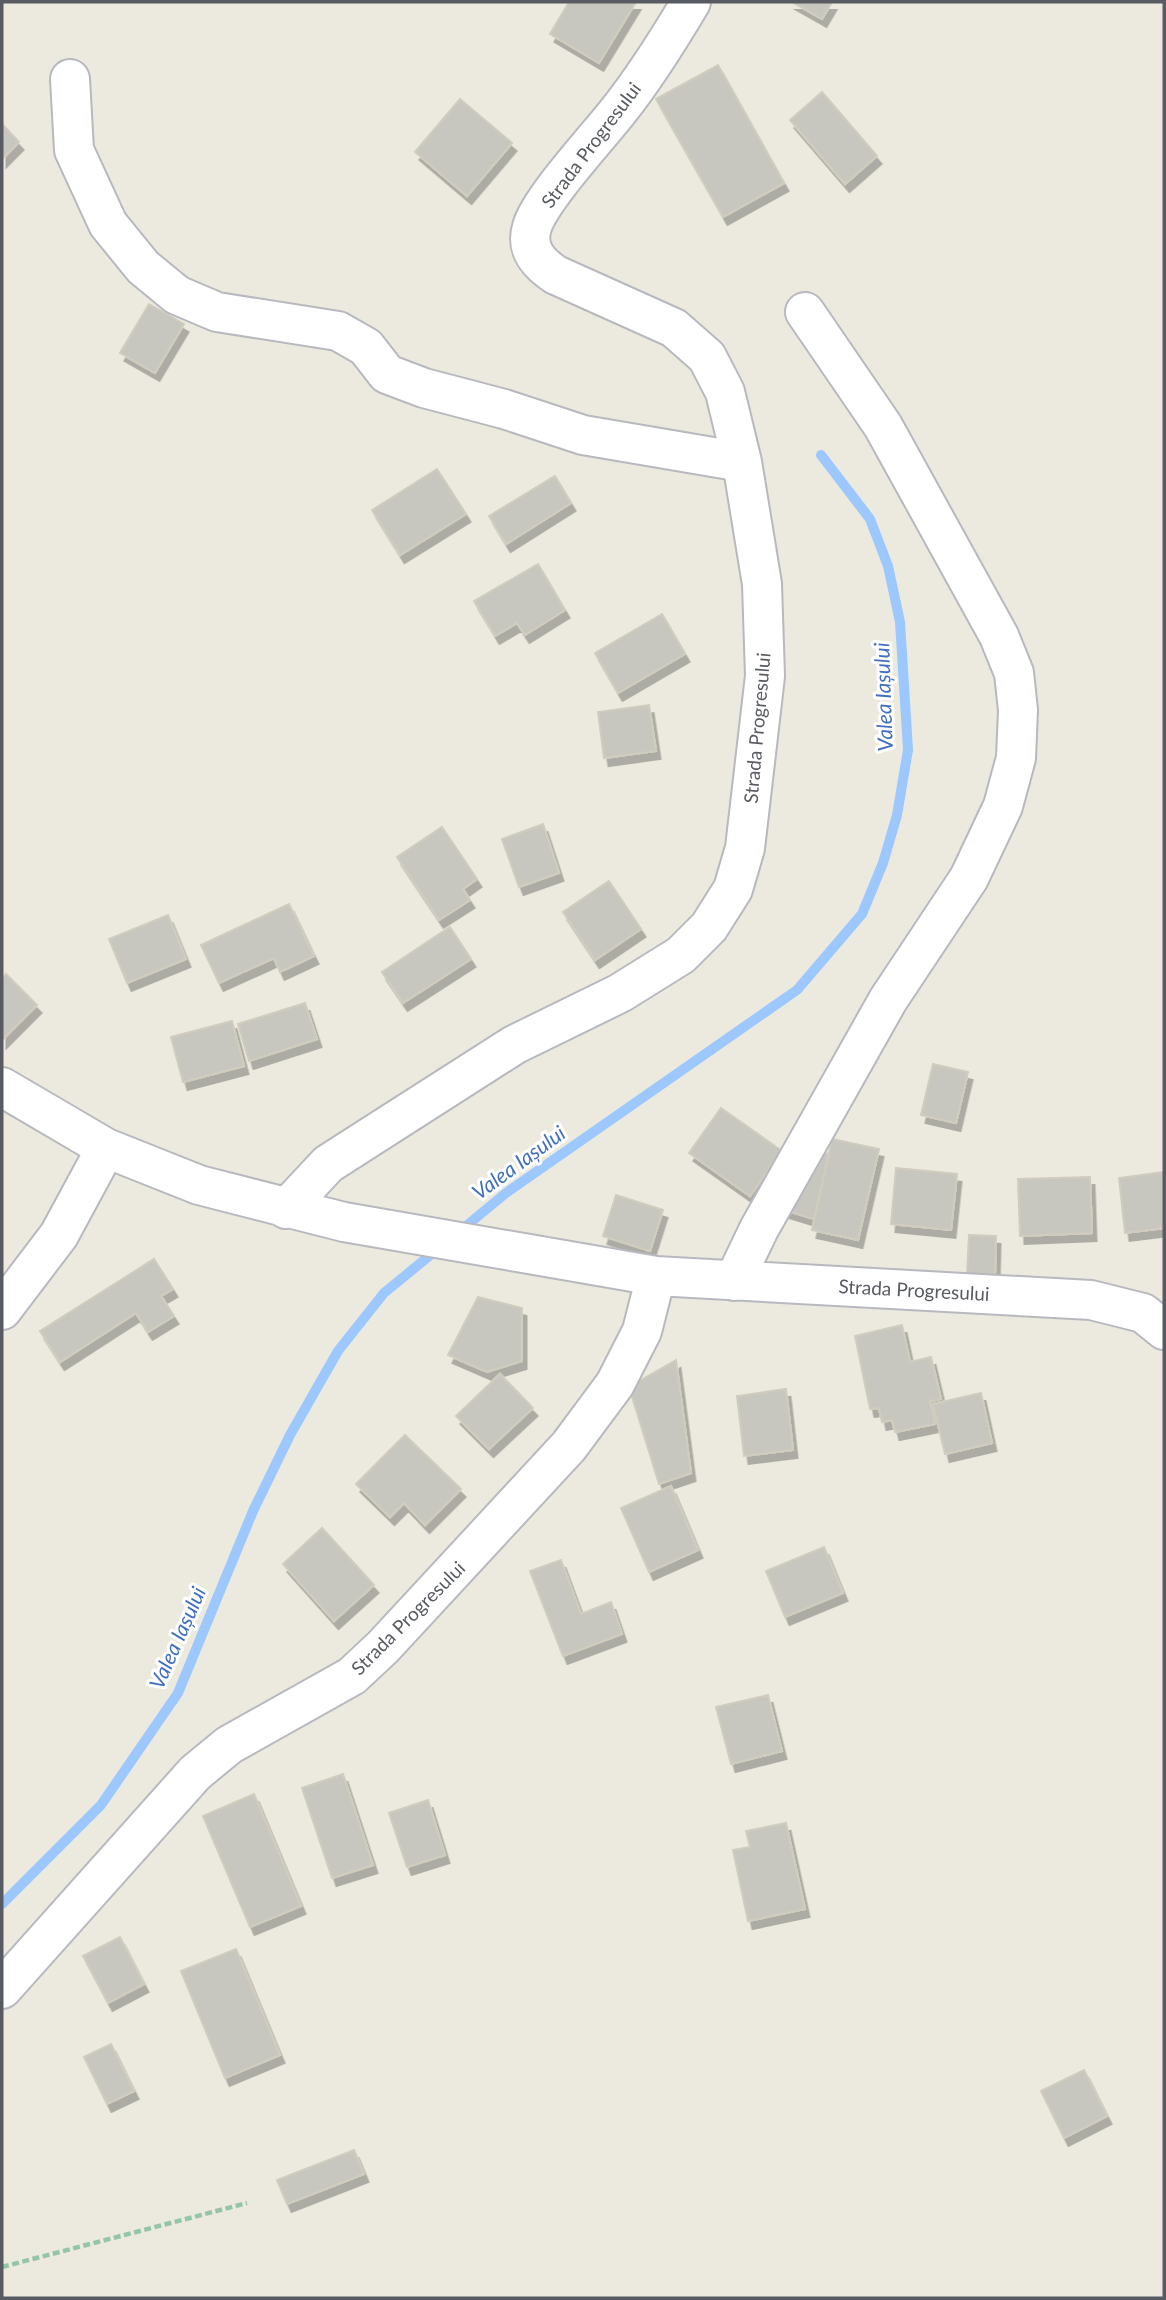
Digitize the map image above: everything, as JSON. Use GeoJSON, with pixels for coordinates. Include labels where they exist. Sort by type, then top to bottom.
{"type":"FeatureCollection","features":[{"type":"Feature","properties":{"kind":"street","name":"Strada Progresului"},"geometry":{"type":"LineString","coordinates":[[286,1209],[328,1164],[513,1045],[661,970],[709,927],[733,889],[745,848],[753,799],[765,676],[762,584],[742,462],[724,392],[707,357],[674,328],[556,275],[538,264],[531,242],[532,227],[543,206],[621,108],[691,2]]}},
{"type":"Feature","properties":{"kind":"street"},"geometry":{"type":"LineString","coordinates":[[70,79],[74,150],[108,224],[143,267],[177,295],[216,312],[338,331],[366,347],[387,374],[424,388],[505,409],[583,435],[742,462]]}},
{"type":"Feature","properties":{"kind":"street"},"geometry":{"type":"LineString","coordinates":[[734,1281],[759,1229],[888,1000],[969,878],[1003,806],[1016,758],[1018,710],[1014,673],[999,636],[883,426],[805,312]]}},
{"type":"Feature","properties":{"kind":"street","name":"Strada Progresului"},"geometry":{"type":"LineString","coordinates":[[2,1087],[106,1148],[199,1185],[344,1222],[656,1276],[1091,1300],[1157,1316]]}},
{"type":"Feature","properties":{"kind":"street"},"geometry":{"type":"LineString","coordinates":[[2,1310],[59,1235],[106,1148]]}},
{"type":"Feature","properties":{"kind":"street","name":"Strada Progresului"},"geometry":{"type":"LineString","coordinates":[[2,1989],[195,1773],[229,1745],[352,1676],[383,1647],[561,1456],[615,1384],[642,1331],[656,1276]]}},
{"type":"Feature","properties":{"kind":"path"},"geometry":{"type":"LineString","coordinates":[[2,2267],[247,2203]]}},
{"type":"Feature","properties":{"kind":"building"},"geometry":{"type":"Polygon","coordinates":[[[569,2],[636,2],[599,63],[550,34],[569,2]]]}},
{"type":"Feature","properties":{"kind":"building"},"geometry":{"type":"Polygon","coordinates":[[[792,2],[832,2],[822,19],[792,2]]]}},
{"type":"Feature","properties":{"kind":"building"},"geometry":{"type":"Polygon","coordinates":[[[718,65],[784,183],[723,217],[656,99],[718,65]]]}},
{"type":"Feature","properties":{"kind":"building"},"geometry":{"type":"Polygon","coordinates":[[[822,92],[877,156],[845,184],[790,120],[822,92]]]}},
{"type":"Feature","properties":{"kind":"building"},"geometry":{"type":"Polygon","coordinates":[[[460,99],[512,143],[467,196],[415,152],[460,99]]]}},
{"type":"Feature","properties":{"kind":"building"},"geometry":{"type":"Polygon","coordinates":[[[2,124],[19,142],[2,159],[2,124]]]}},
{"type":"Feature","properties":{"kind":"building"},"geometry":{"type":"Polygon","coordinates":[[[149,304],[184,324],[155,373],[120,353],[149,304]]]}},
{"type":"Feature","properties":{"kind":"building"},"geometry":{"type":"Polygon","coordinates":[[[437,469],[466,514],[400,555],[372,510],[437,469]]]}},
{"type":"Feature","properties":{"kind":"building"},"geometry":{"type":"Polygon","coordinates":[[[555,476],[571,503],[506,544],[489,516],[555,476]]]}},
{"type":"Feature","properties":{"kind":"building"},"geometry":{"type":"Polygon","coordinates":[[[538,564],[565,610],[525,635],[517,623],[495,636],[474,601],[538,564]]]}},
{"type":"Feature","properties":{"kind":"building"},"geometry":{"type":"Polygon","coordinates":[[[662,614],[685,654],[618,693],[595,653],[662,614]]]}},
{"type":"Feature","properties":{"kind":"building"},"geometry":{"type":"Polygon","coordinates":[[[649,705],[656,751],[604,758],[598,712],[649,705]]]}},
{"type":"Feature","properties":{"kind":"building"},"geometry":{"type":"Polygon","coordinates":[[[543,824],[559,873],[519,887],[502,839],[543,824]]]}},
{"type":"Feature","properties":{"kind":"building"},"geometry":{"type":"Polygon","coordinates":[[[442,827],[477,879],[463,889],[470,900],[439,920],[397,857],[442,827]]]}},
{"type":"Feature","properties":{"kind":"building"},"geometry":{"type":"Polygon","coordinates":[[[609,881],[641,929],[595,960],[563,912],[609,881]]]}},
{"type":"Feature","properties":{"kind":"building"},"geometry":{"type":"Polygon","coordinates":[[[289,904],[314,956],[280,972],[274,958],[219,983],[201,945],[289,904]]]}},
{"type":"Feature","properties":{"kind":"building"},"geometry":{"type":"Polygon","coordinates":[[[168,915],[186,959],[127,983],[109,939],[168,915]]]}},
{"type":"Feature","properties":{"kind":"building"},"geometry":{"type":"Polygon","coordinates":[[[450,927],[471,959],[403,1003],[382,972],[450,927]]]}},
{"type":"Feature","properties":{"kind":"building"},"geometry":{"type":"Polygon","coordinates":[[[6,974],[37,1005],[2,1040],[2,979],[6,974]]]}},
{"type":"Feature","properties":{"kind":"building"},"geometry":{"type":"Polygon","coordinates":[[[305,1003],[317,1039],[249,1061],[238,1024],[305,1003]]]}},
{"type":"Feature","properties":{"kind":"building"},"geometry":{"type":"Polygon","coordinates":[[[232,1021],[244,1066],[183,1082],[171,1037],[232,1021]]]}},
{"type":"Feature","properties":{"kind":"building"},"geometry":{"type":"Polygon","coordinates":[[[933,1064],[968,1072],[956,1123],[921,1115],[933,1064]]]}},
{"type":"Feature","properties":{"kind":"building"},"geometry":{"type":"Polygon","coordinates":[[[721,1108],[782,1151],[750,1196],[689,1153],[721,1108]]]}},
{"type":"Feature","properties":{"kind":"building"},"geometry":{"type":"Polygon","coordinates":[[[832,1139],[879,1149],[858,1240],[812,1230],[832,1139]]]}},
{"type":"Feature","properties":{"kind":"building"},"geometry":{"type":"Polygon","coordinates":[[[813,1151],[829,1154],[814,1219],[781,1209],[813,1151]]]}},
{"type":"Feature","properties":{"kind":"building"},"geometry":{"type":"Polygon","coordinates":[[[896,1168],[957,1174],[951,1230],[891,1224],[896,1168]]]}},
{"type":"Feature","properties":{"kind":"building"},"geometry":{"type":"Polygon","coordinates":[[[1164,1172],[1164,1228],[1125,1233],[1119,1178],[1164,1172]]]}},
{"type":"Feature","properties":{"kind":"building"},"geometry":{"type":"Polygon","coordinates":[[[1090,1177],[1092,1233],[1020,1236],[1018,1179],[1090,1177]]]}},
{"type":"Feature","properties":{"kind":"building"},"geometry":{"type":"Polygon","coordinates":[[[616,1195],[663,1210],[650,1251],[603,1236],[616,1195]]]}},
{"type":"Feature","properties":{"kind":"building"},"geometry":{"type":"Polygon","coordinates":[[[969,1235],[996,1236],[995,1275],[967,1274],[969,1235]]]}},
{"type":"Feature","properties":{"kind":"building"},"geometry":{"type":"Polygon","coordinates":[[[154,1259],[173,1289],[161,1296],[174,1316],[148,1332],[136,1313],[60,1362],[40,1331],[154,1259]]]}},
{"type":"Feature","properties":{"kind":"building"},"geometry":{"type":"Polygon","coordinates":[[[478,1297],[522,1308],[522,1361],[487,1372],[448,1355],[478,1297]]]}},
{"type":"Feature","properties":{"kind":"building"},"geometry":{"type":"Polygon","coordinates":[[[902,1325],[910,1362],[931,1357],[941,1399],[930,1401],[935,1424],[895,1432],[892,1420],[882,1422],[879,1408],[870,1409],[855,1336],[902,1325]]]}},
{"type":"Feature","properties":{"kind":"building"},"geometry":{"type":"Polygon","coordinates":[[[676,1360],[691,1473],[659,1484],[629,1387],[676,1360]]]}},
{"type":"Feature","properties":{"kind":"building"},"geometry":{"type":"Polygon","coordinates":[[[500,1374],[533,1408],[489,1449],[456,1416],[500,1374]]]}},
{"type":"Feature","properties":{"kind":"building"},"geometry":{"type":"Polygon","coordinates":[[[786,1389],[793,1450],[744,1456],[737,1396],[786,1389]]]}},
{"type":"Feature","properties":{"kind":"building"},"geometry":{"type":"Polygon","coordinates":[[[981,1393],[992,1443],[945,1454],[933,1404],[981,1393]]]}},
{"type":"Feature","properties":{"kind":"building"},"geometry":{"type":"Polygon","coordinates":[[[405,1435],[461,1489],[425,1525],[404,1503],[390,1517],[356,1484],[405,1435]]]}},
{"type":"Feature","properties":{"kind":"building"},"geometry":{"type":"Polygon","coordinates":[[[671,1486],[698,1550],[649,1572],[621,1508],[671,1486]]]}},
{"type":"Feature","properties":{"kind":"building"},"geometry":{"type":"Polygon","coordinates":[[[322,1528],[374,1585],[334,1621],[283,1564],[322,1528]]]}},
{"type":"Feature","properties":{"kind":"building"},"geometry":{"type":"Polygon","coordinates":[[[824,1547],[843,1593],[785,1617],[766,1571],[824,1547]]]}},
{"type":"Feature","properties":{"kind":"building"},"geometry":{"type":"Polygon","coordinates":[[[561,1560],[581,1614],[611,1602],[622,1634],[563,1656],[530,1571],[561,1560]]]}},
{"type":"Feature","properties":{"kind":"building"},"geometry":{"type":"Polygon","coordinates":[[[768,1695],[782,1751],[731,1764],[716,1707],[768,1695]]]}},
{"type":"Feature","properties":{"kind":"building"},"geometry":{"type":"Polygon","coordinates":[[[343,1774],[373,1865],[332,1878],[302,1788],[343,1774]]]}},
{"type":"Feature","properties":{"kind":"building"},"geometry":{"type":"Polygon","coordinates":[[[254,1794],[301,1906],[250,1927],[203,1816],[254,1794]]]}},
{"type":"Feature","properties":{"kind":"building"},"geometry":{"type":"Polygon","coordinates":[[[428,1800],[445,1855],[407,1867],[389,1813],[428,1800]]]}},
{"type":"Feature","properties":{"kind":"building"},"geometry":{"type":"Polygon","coordinates":[[[786,1823],[805,1909],[748,1921],[733,1850],[750,1847],[746,1831],[786,1823]]]}},
{"type":"Feature","properties":{"kind":"building"},"geometry":{"type":"Polygon","coordinates":[[[120,1937],[144,1984],[108,2003],[83,1956],[120,1937]]]}},
{"type":"Feature","properties":{"kind":"building"},"geometry":{"type":"Polygon","coordinates":[[[236,1949],[280,2055],[225,2078],[181,1971],[236,1949]]]}},
{"type":"Feature","properties":{"kind":"building"},"geometry":{"type":"Polygon","coordinates":[[[111,2044],[134,2091],[107,2104],[84,2057],[111,2044]]]}},
{"type":"Feature","properties":{"kind":"building"},"geometry":{"type":"Polygon","coordinates":[[[1084,2070],[1107,2116],[1064,2138],[1041,2091],[1084,2070]]]}},
{"type":"Feature","properties":{"kind":"building"},"geometry":{"type":"Polygon","coordinates":[[[354,2150],[364,2174],[287,2204],[277,2180],[354,2150]]]}},
{"type":"Feature","properties":{"kind":"waterway","name":"Valea Iașului"},"geometry":{"type":"LineString","coordinates":[[460,1231],[506,1193],[797,990],[862,914],[883,863],[897,815],[908,750],[900,622],[888,566],[870,519],[821,455]]}},
{"type":"Feature","properties":{"kind":"waterway","name":"Valea Iașului"},"geometry":{"type":"LineString","coordinates":[[2,1904],[101,1805],[178,1693],[253,1511],[290,1435],[338,1351],[384,1293],[439,1248]]}}]}
